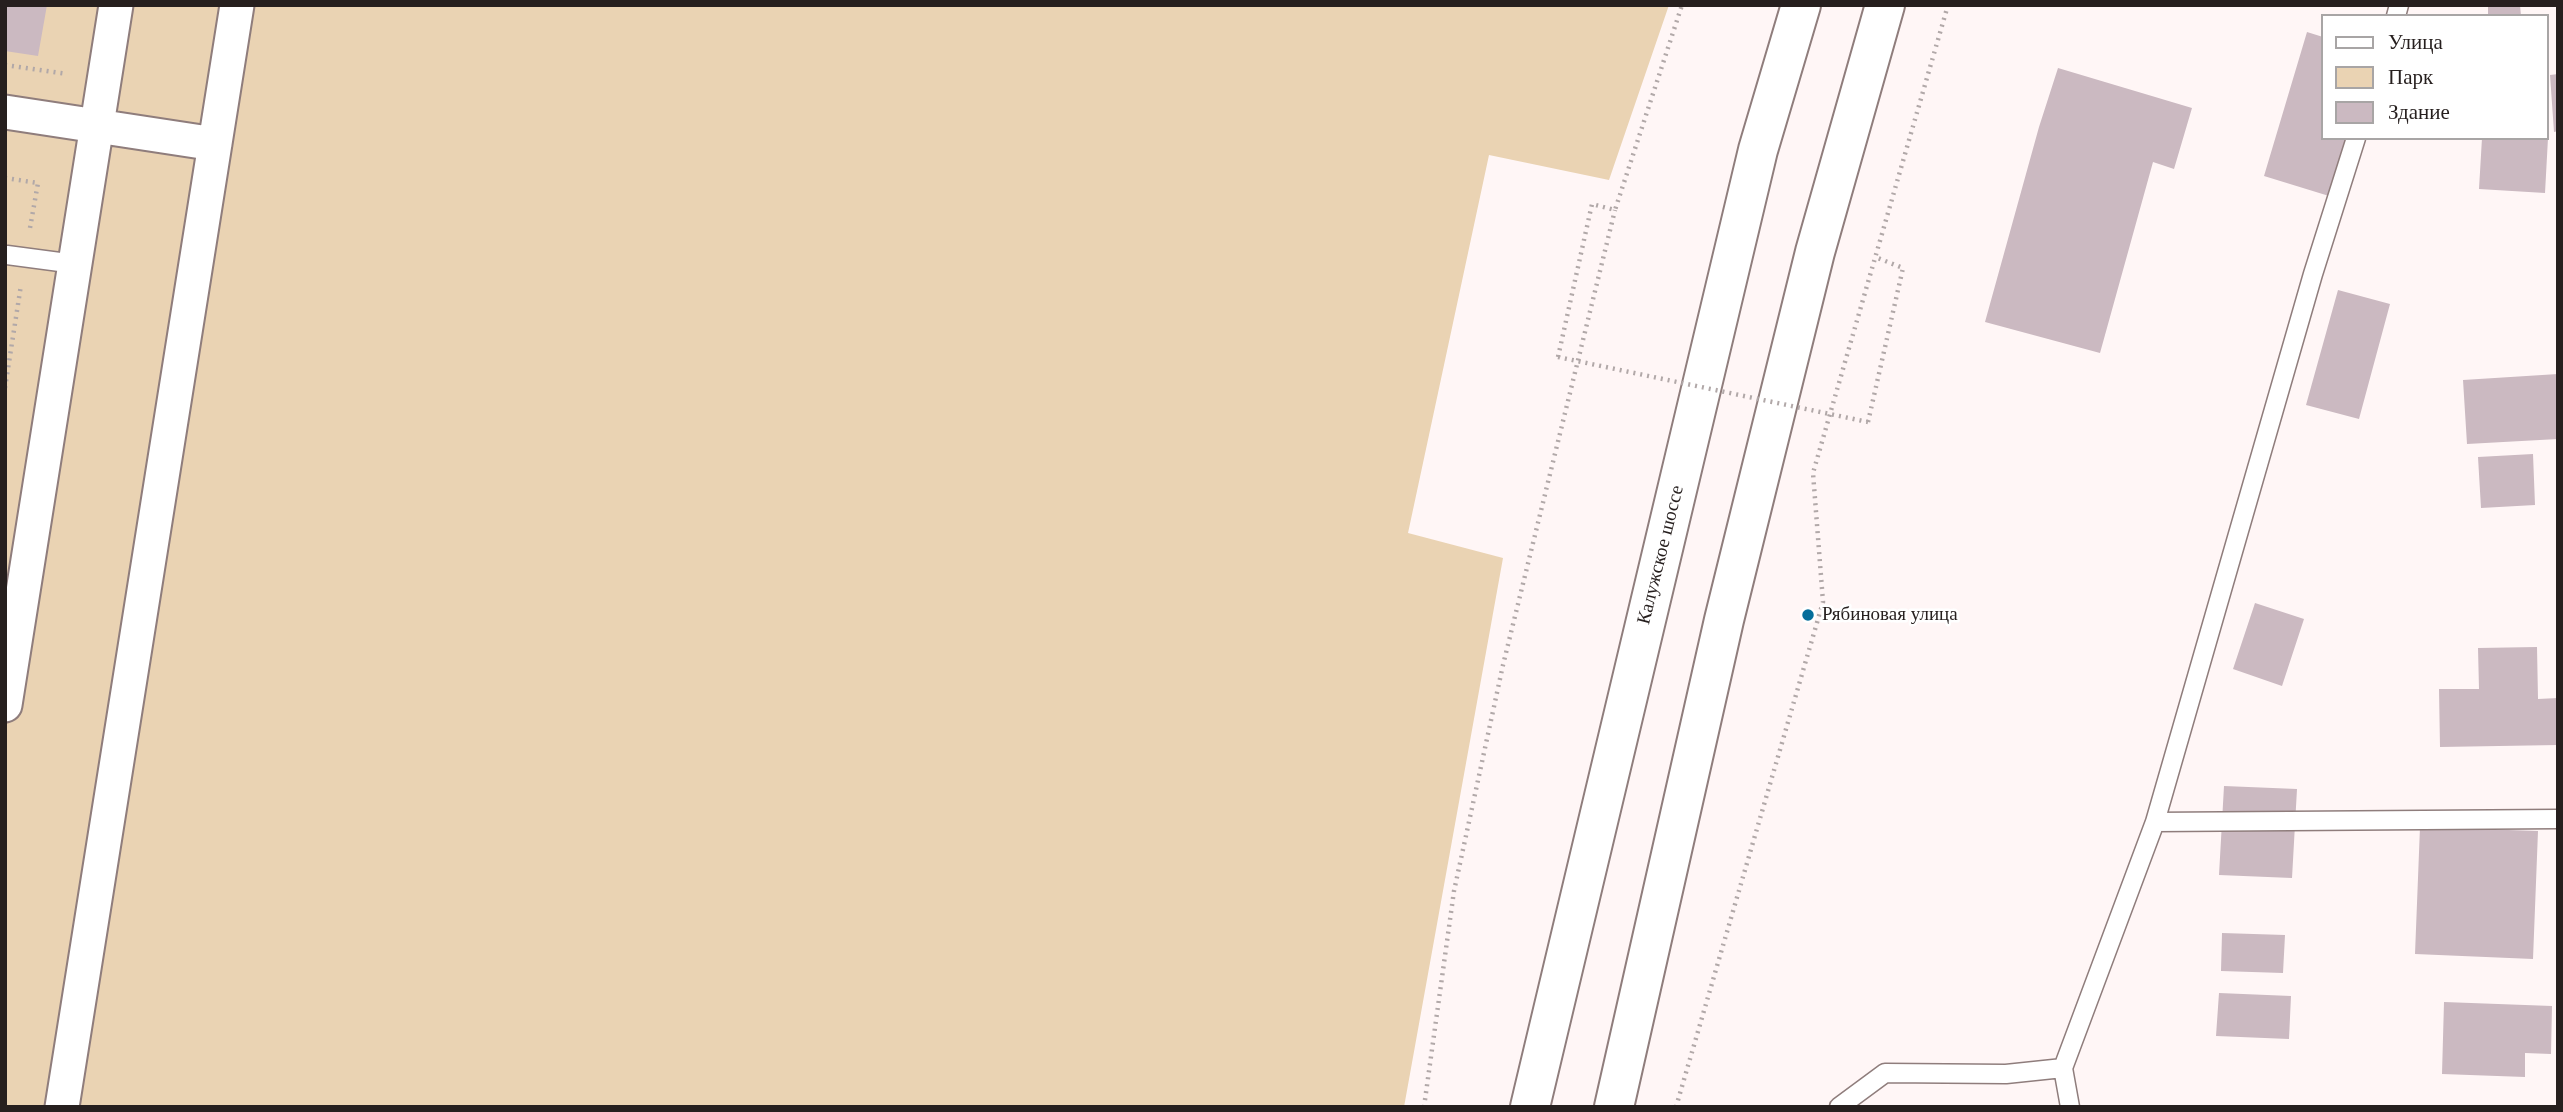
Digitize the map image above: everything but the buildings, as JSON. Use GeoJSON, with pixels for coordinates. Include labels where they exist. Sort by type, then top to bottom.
{"type":"FeatureCollection","features":[{"type":"Feature","properties":{"kind":"highway","name":"Калужское шоссе"},"geometry":{"type":"LineString","coordinates":[[1530,1107],[1755,163],[1801,5]]}},
{"type":"Feature","properties":{"kind":"highway"},"geometry":{"type":"LineString","coordinates":[[1614,1107],[1724,620],[1815,252],[1885,5]]}},
{"type":"Feature","properties":{"kind":"street"},"geometry":{"type":"LineString","coordinates":[[5,705],[116,5]]}},
{"type":"Feature","properties":{"kind":"street"},"geometry":{"type":"LineString","coordinates":[[62,1107],[237,5]]}},
{"type":"Feature","properties":{"kind":"street"},"geometry":{"type":"LineString","coordinates":[[5,112],[215,144]]}},
{"type":"Feature","properties":{"kind":"lane"},"geometry":{"type":"LineString","coordinates":[[2070,1107],[2063,1068],[2155,822],[2313,274],[2355,140]]}},
{"type":"Feature","properties":{"kind":"lane"},"geometry":{"type":"LineString","coordinates":[[6,254],[75,264]]}},
{"type":"Feature","properties":{"kind":"lane"},"geometry":{"type":"LineString","coordinates":[[2155,822],[2558,819]]}},
{"type":"Feature","properties":{"kind":"lane"},"geometry":{"type":"LineString","coordinates":[[1839,1107],[1885,1073],[2006,1074],[2063,1068]]}},
{"type":"Feature","properties":{"kind":"path"},"geometry":{"type":"LineString","coordinates":[[1424,1107],[1460,865],[1503,666],[1615,210],[1682,5]]}},
{"type":"Feature","properties":{"kind":"path"},"geometry":{"type":"LineString","coordinates":[[1676,1107],[1823,602],[1812,472],[1948,5]]}},
{"type":"Feature","properties":{"kind":"path"},"geometry":{"type":"LineString","coordinates":[[5,65],[69,74]]}},
{"type":"Feature","properties":{"kind":"path"},"geometry":{"type":"LineString","coordinates":[[1615,210],[1592,204],[1558,357],[1868,422],[1903,268],[1875,257]]}},
{"type":"Feature","properties":{"kind":"green space"},"geometry":{"type":"Polygon","coordinates":[[[5,5],[1669,5],[1609,180],[1489,155],[1408,533],[1503,558],[1404,1107],[5,1107],[5,5]]]}},
{"type":"Feature","properties":{"kind":"place","name":"Рябиновая улица"},"geometry":{"type":"Point","coordinates":[1808,615]}}]}
